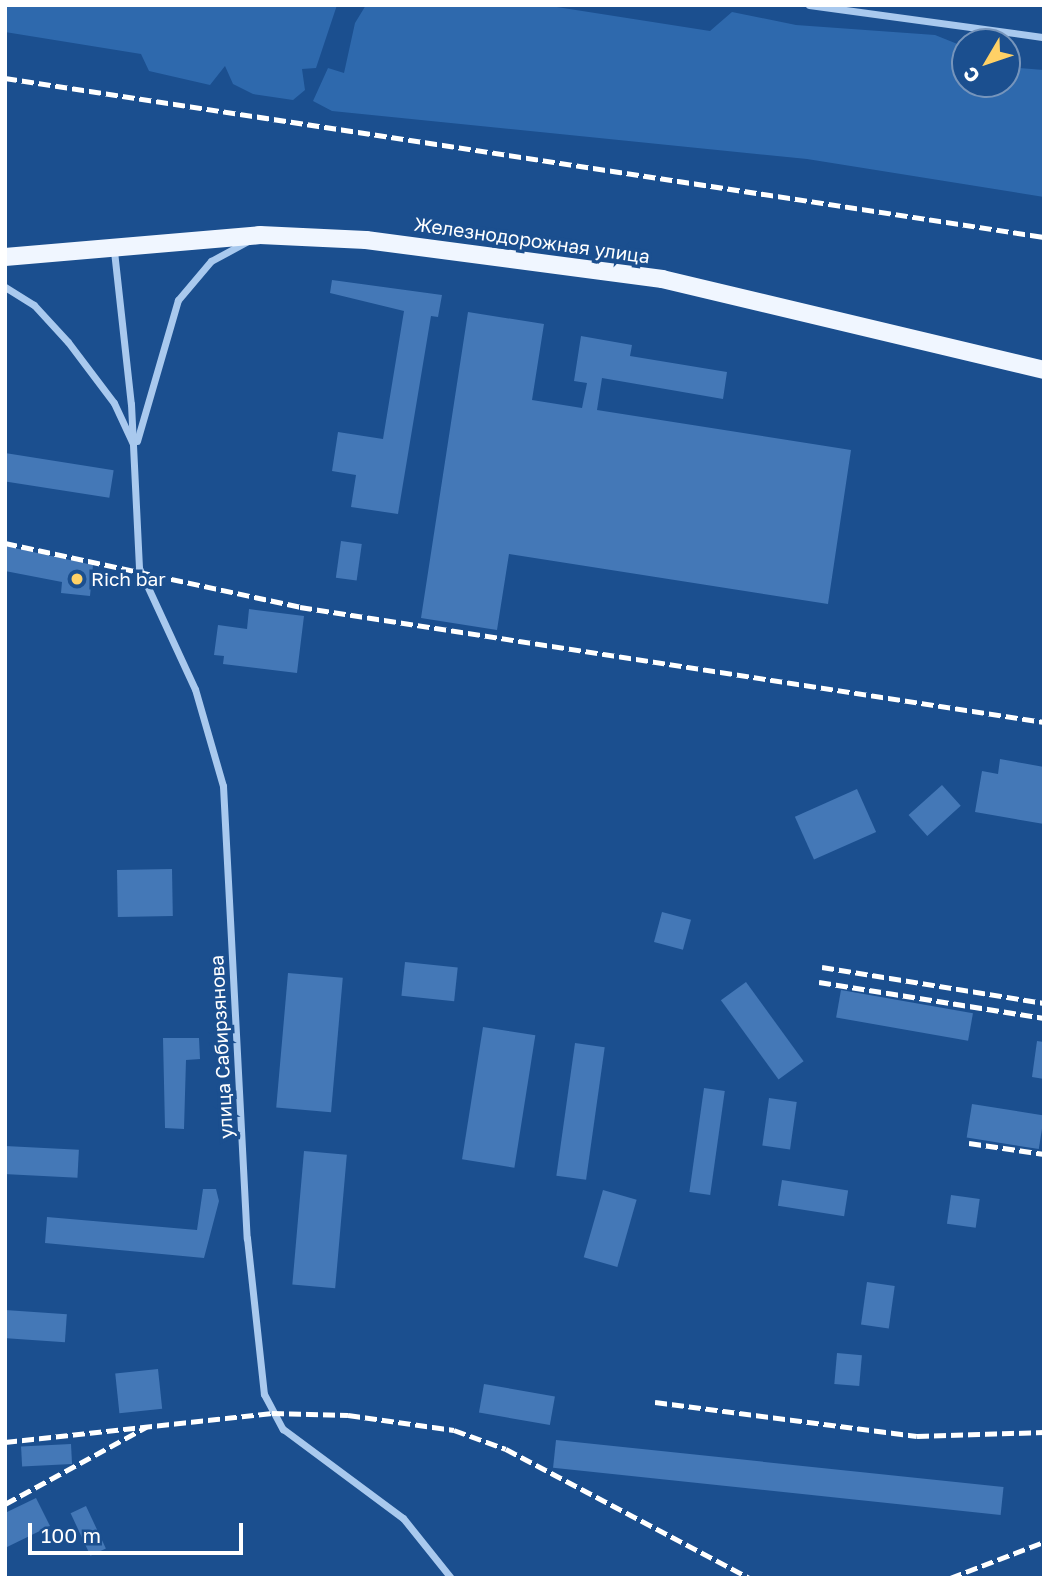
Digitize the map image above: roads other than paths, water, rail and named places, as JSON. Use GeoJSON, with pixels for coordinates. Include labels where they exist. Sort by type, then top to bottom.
{"type":"FeatureCollection","features":[{"type":"Feature","properties":{"kind":"main road","name":"Железнодорожная улица"},"geometry":{"type":"LineString","coordinates":[[5,257],[114,251],[260,235],[342,237],[662,279],[1044,370]]}},
{"type":"Feature","properties":{"kind":"street"},"geometry":{"type":"LineString","coordinates":[[809,5],[1044,37]]}},
{"type":"Feature","properties":{"kind":"street"},"geometry":{"type":"LineString","coordinates":[[135,448],[178,300],[211,261],[260,235]]}},
{"type":"Feature","properties":{"kind":"street"},"geometry":{"type":"LineString","coordinates":[[114,251],[135,448]]}},
{"type":"Feature","properties":{"kind":"street"},"geometry":{"type":"LineString","coordinates":[[5,287],[34,305],[68,342],[114,404],[135,448]]}},
{"type":"Feature","properties":{"kind":"street","name":"улица Сабирзянова"},"geometry":{"type":"LineString","coordinates":[[135,448],[132,530],[139,568],[195,689],[223,786],[247,1238],[264,1394],[283,1429],[403,1518],[451,1578]]}},
{"type":"Feature","properties":{"kind":"railway"},"geometry":{"type":"LineString","coordinates":[[5,78],[1044,237]]}},
{"type":"Feature","properties":{"kind":"railway"},"geometry":{"type":"LineString","coordinates":[[5,543],[300,607],[1044,722]]}},
{"type":"Feature","properties":{"kind":"railway"},"geometry":{"type":"LineString","coordinates":[[822,967],[1044,1003]]}},
{"type":"Feature","properties":{"kind":"railway"},"geometry":{"type":"LineString","coordinates":[[819,982],[1044,1018]]}},
{"type":"Feature","properties":{"kind":"railway"},"geometry":{"type":"LineString","coordinates":[[969,1143],[1044,1154]]}},
{"type":"Feature","properties":{"kind":"railway"},"geometry":{"type":"LineString","coordinates":[[655,1402],[917,1436],[1044,1432]]}},
{"type":"Feature","properties":{"kind":"railway"},"geometry":{"type":"LineString","coordinates":[[5,1442],[272,1413],[348,1415],[454,1430],[506,1449],[750,1578]]}},
{"type":"Feature","properties":{"kind":"railway"},"geometry":{"type":"LineString","coordinates":[[5,1504],[146,1427]]}},
{"type":"Feature","properties":{"kind":"railway"},"geometry":{"type":"LineString","coordinates":[[950,1578],[1044,1542]]}},
{"type":"Feature","properties":{"kind":"place","name":"Rich bar"},"geometry":{"type":"Point","coordinates":[77,579]}}]}
